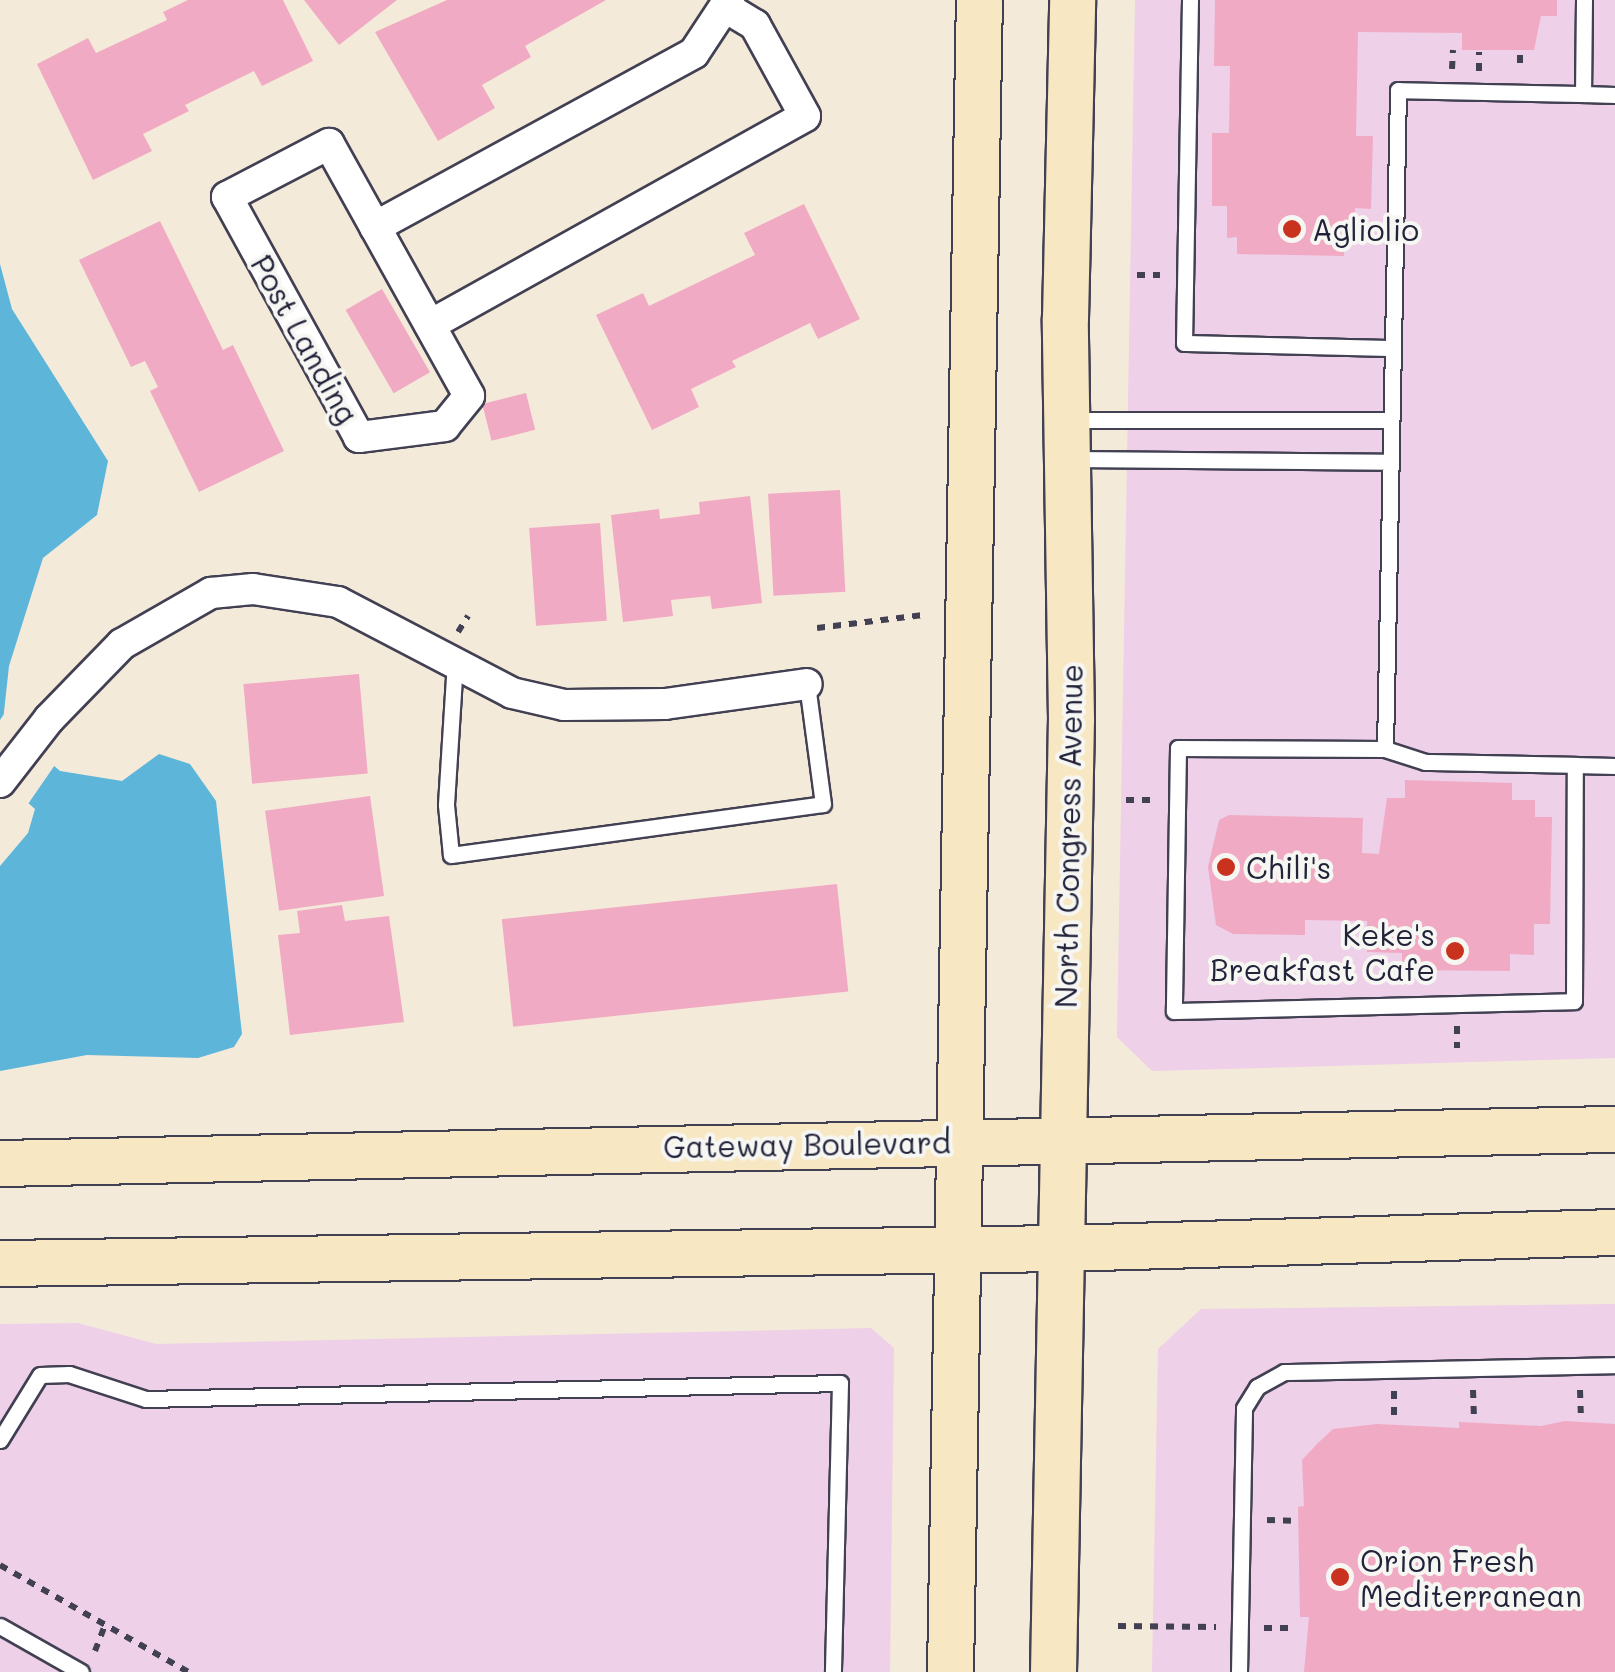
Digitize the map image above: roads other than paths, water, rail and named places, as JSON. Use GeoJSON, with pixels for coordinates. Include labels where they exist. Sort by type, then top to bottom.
{"type":"FeatureCollection","features":[{"type":"Feature","properties":{"kind":"main road"},"geometry":{"type":"LineString","coordinates":[[950,1672],[979,0]]}},
{"type":"Feature","properties":{"kind":"main road","name":"North Congress Avenue"},"geometry":{"type":"LineString","coordinates":[[1053,1672],[1064,1143],[1072,0]]}},
{"type":"Feature","properties":{"kind":"main road","name":"Gateway Boulevard"},"geometry":{"type":"LineString","coordinates":[[0,1163],[1615,1129]]}},
{"type":"Feature","properties":{"kind":"main road"},"geometry":{"type":"LineString","coordinates":[[0,1262],[1062,1248],[1615,1232]]}},
{"type":"Feature","properties":{"kind":"street"},"geometry":{"type":"LineString","coordinates":[[374,227],[694,54],[727,4],[759,12],[805,116],[430,325]]}},
{"type":"Feature","properties":{"kind":"street","name":"Post Landing"},"geometry":{"type":"LineString","coordinates":[[330,144],[430,325],[469,396],[445,426],[359,438],[227,197],[330,144]]}},
{"type":"Feature","properties":{"kind":"street"},"geometry":{"type":"LineString","coordinates":[[0,782],[40,731],[122,644],[212,594],[253,588],[338,602],[512,693],[581,706],[665,704],[807,684]]}},
{"type":"Feature","properties":{"kind":"lane"},"geometry":{"type":"LineString","coordinates":[[1190,0],[1184,343],[1390,348]]}},
{"type":"Feature","properties":{"kind":"lane"},"geometry":{"type":"LineString","coordinates":[[1582,94],[1584,0]]}},
{"type":"Feature","properties":{"kind":"lane"},"geometry":{"type":"LineString","coordinates":[[1385,750],[1387,462],[1398,90],[1615,95]]}},
{"type":"Feature","properties":{"kind":"lane"},"geometry":{"type":"LineString","coordinates":[[1067,439],[1388,420]]}},
{"type":"Feature","properties":{"kind":"lane"},"geometry":{"type":"LineString","coordinates":[[1067,439],[1387,462]]}},
{"type":"Feature","properties":{"kind":"lane"},"geometry":{"type":"LineString","coordinates":[[455,660],[446,805],[451,855],[823,804],[807,684]]}},
{"type":"Feature","properties":{"kind":"lane"},"geometry":{"type":"LineString","coordinates":[[1575,765],[1574,1001],[1174,1011],[1178,748],[1385,750],[1425,762],[1575,765],[1615,766]]}},
{"type":"Feature","properties":{"kind":"lane"},"geometry":{"type":"LineString","coordinates":[[1239,1672],[1244,1408],[1257,1388],[1284,1372],[1615,1365]]}},
{"type":"Feature","properties":{"kind":"lane"},"geometry":{"type":"LineString","coordinates":[[0,1440],[40,1375],[70,1374],[146,1399],[840,1383],[833,1672]]}},
{"type":"Feature","properties":{"kind":"lane"},"geometry":{"type":"LineString","coordinates":[[0,1626],[81,1672]]}},
{"type":"Feature","properties":{"kind":"water"},"geometry":{"type":"Polygon","coordinates":[[[0,264],[12,309],[108,461],[97,515],[43,558],[9,666],[3,721],[60,771],[122,781],[159,754],[190,764],[216,801],[242,1034],[234,1047],[198,1058],[87,1055],[0,1071],[0,866],[28,833],[35,809],[0,778],[0,264]]]}},
{"type":"Feature","properties":{"kind":"place","name":"Agliolio"},"geometry":{"type":"Point","coordinates":[1292,229]}},
{"type":"Feature","properties":{"kind":"place","name":"Chili's"},"geometry":{"type":"Point","coordinates":[1226,867]}},
{"type":"Feature","properties":{"kind":"place","name":"Keke's Breakfast Cafe"},"geometry":{"type":"Point","coordinates":[1455,951]}},
{"type":"Feature","properties":{"kind":"place","name":"Orion Fresh Mediterranean"},"geometry":{"type":"Point","coordinates":[1340,1577]}}]}
